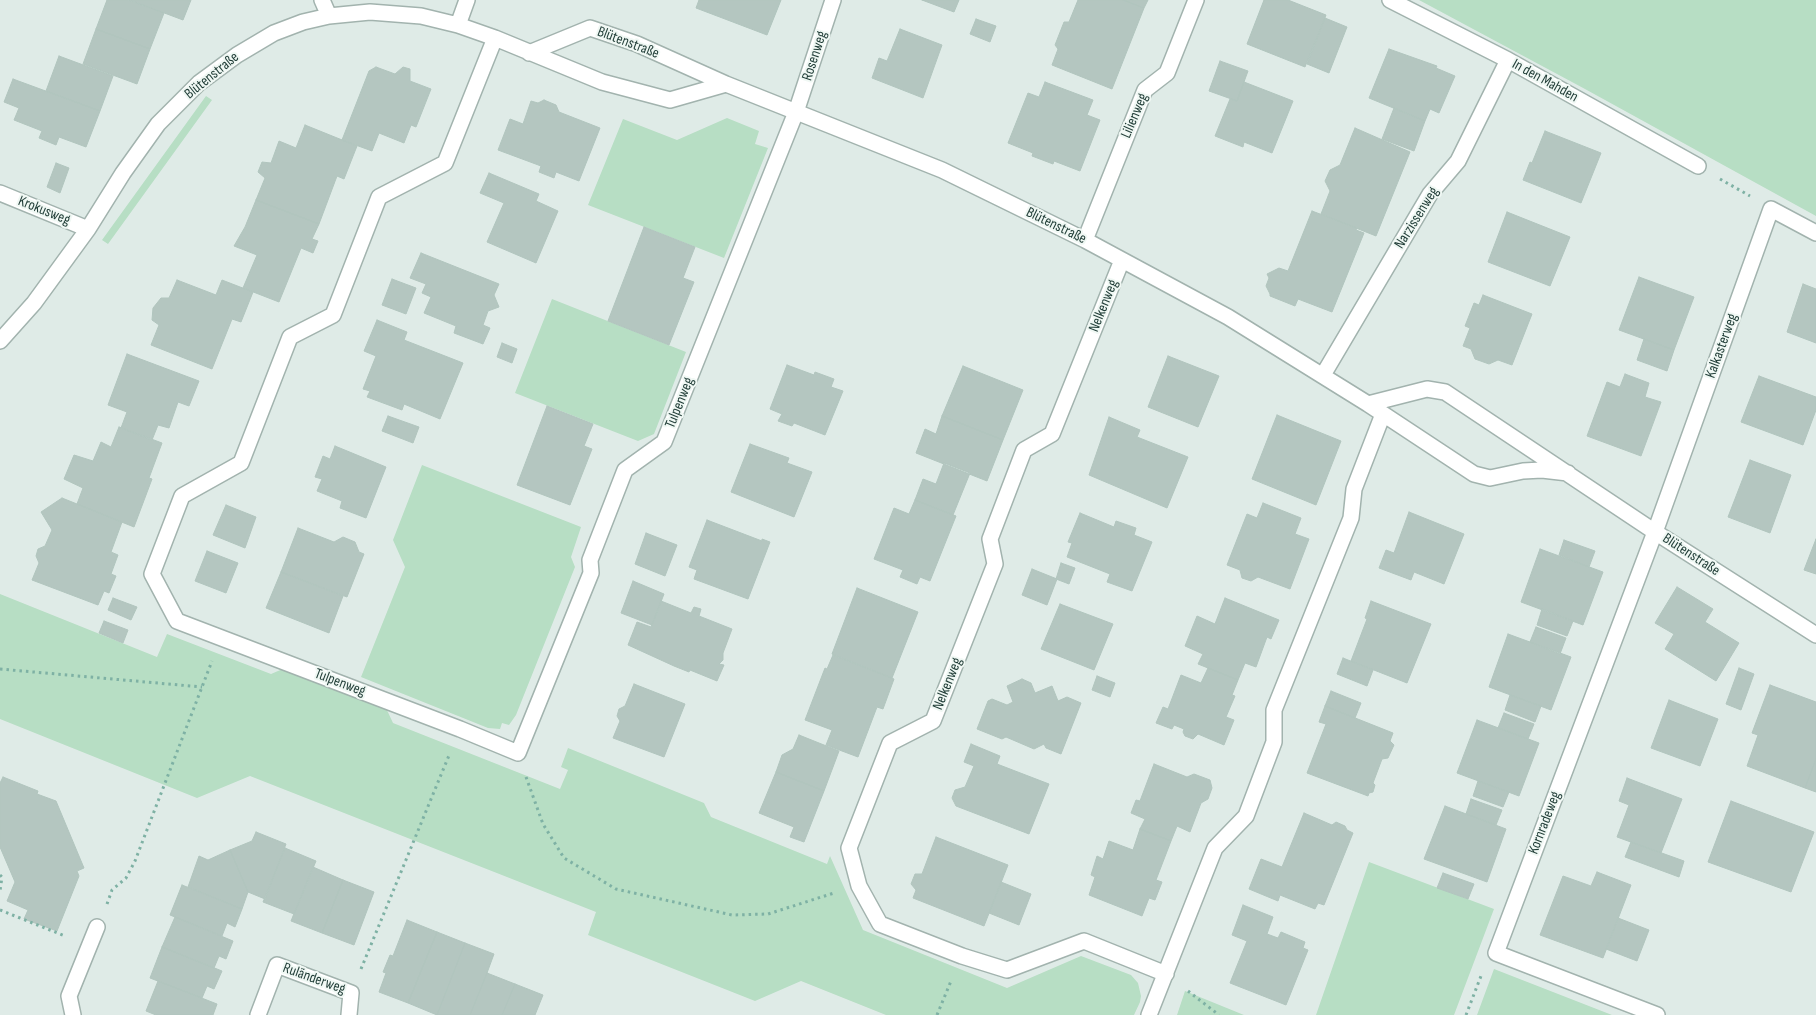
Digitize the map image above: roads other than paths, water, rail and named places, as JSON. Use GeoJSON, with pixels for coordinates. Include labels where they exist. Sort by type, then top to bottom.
{"type":"FeatureCollection","features":[{"type":"Feature","properties":{"kind":"street"},"geometry":{"type":"LineString","coordinates":[[322,0],[329,16]]}},
{"type":"Feature","properties":{"kind":"street"},"geometry":{"type":"LineString","coordinates":[[458,25],[467,0]]}},
{"type":"Feature","properties":{"kind":"street","name":"Rosenweg"},"geometry":{"type":"LineString","coordinates":[[796,112],[833,0]]}},
{"type":"Feature","properties":{"kind":"street","name":"Lilienweg"},"geometry":{"type":"LineString","coordinates":[[1085,240],[1145,90],[1166,73],[1196,0]]}},
{"type":"Feature","properties":{"kind":"street","name":"In den Mahden"},"geometry":{"type":"LineString","coordinates":[[1390,0],[1508,60],[1698,166]]}},
{"type":"Feature","properties":{"kind":"street","name":"Blütenstraße"},"geometry":{"type":"LineString","coordinates":[[0,341],[34,303],[88,228],[123,173],[158,124],[199,82],[236,56],[274,33],[303,22],[329,16],[370,12],[420,16],[458,25],[495,38],[602,82],[670,100],[726,84]]}},
{"type":"Feature","properties":{"kind":"street","name":"Blütenstraße"},"geometry":{"type":"LineString","coordinates":[[530,53],[590,28],[638,44],[726,84],[942,170],[1085,240],[1228,317],[1323,375],[1474,474],[1490,478],[1523,471],[1542,470],[1568,473]]}},
{"type":"Feature","properties":{"kind":"street","name":"Tulpenweg"},"geometry":{"type":"LineString","coordinates":[[495,38],[445,164],[379,197],[333,315],[290,337],[241,463],[182,496],[152,574],[177,621],[518,753],[591,573],[590,560],[624,470],[664,442],[796,112]]}},
{"type":"Feature","properties":{"kind":"street","name":"Narzissenweg"},"geometry":{"type":"LineString","coordinates":[[1323,375],[1430,194],[1458,161],[1508,60]]}},
{"type":"Feature","properties":{"kind":"street","name":"Krokusweg"},"geometry":{"type":"LineString","coordinates":[[0,194],[88,228]]}},
{"type":"Feature","properties":{"kind":"street","name":"Kalkasterweg"},"geometry":{"type":"LineString","coordinates":[[1655,532],[1771,209],[1816,233]]}},
{"type":"Feature","properties":{"kind":"street","name":"Nelkenweg"},"geometry":{"type":"LineString","coordinates":[[1122,260],[1052,434],[1024,450],[990,538],[995,564],[934,721],[890,743],[850,848],[859,886],[880,924],[962,956],[1007,970],[1084,941],[1166,974]]}},
{"type":"Feature","properties":{"kind":"street","name":"Blütenstraße"},"geometry":{"type":"LineString","coordinates":[[1368,404],[1427,389],[1445,392],[1655,532],[1816,634]]}},
{"type":"Feature","properties":{"kind":"street"},"geometry":{"type":"LineString","coordinates":[[1149,1015],[1215,848],[1246,816],[1274,742],[1274,710],[1351,518],[1354,489],[1383,414]]}},
{"type":"Feature","properties":{"kind":"street","name":"Kornradeweg"},"geometry":{"type":"LineString","coordinates":[[1655,532],[1496,953],[1657,1015]]}},
{"type":"Feature","properties":{"kind":"street"},"geometry":{"type":"LineString","coordinates":[[73,1015],[69,996],[97,927]]}},
{"type":"Feature","properties":{"kind":"street","name":"Ruländerweg"},"geometry":{"type":"LineString","coordinates":[[258,1015],[277,964],[351,993],[349,1015]]}}]}
